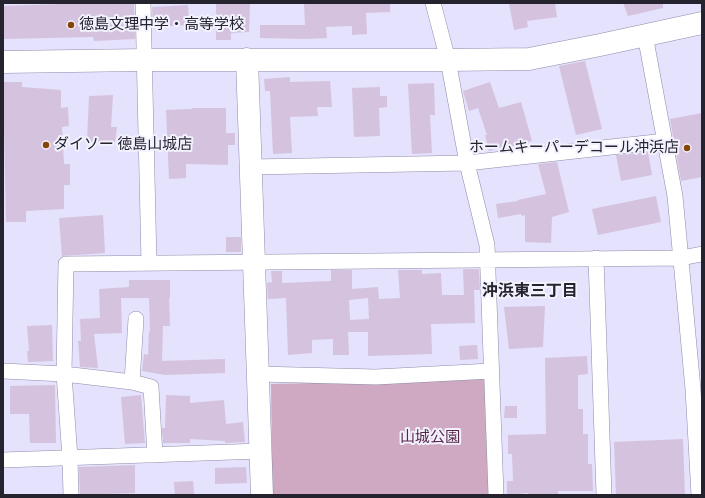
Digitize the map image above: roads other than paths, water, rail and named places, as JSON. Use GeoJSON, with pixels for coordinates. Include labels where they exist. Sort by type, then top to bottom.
{"type":"FeatureCollection","features":[{"type":"Feature","properties":{"kind":"street"},"geometry":{"type":"LineString","coordinates":[[143,3],[149,263]]}},
{"type":"Feature","properties":{"kind":"street"},"geometry":{"type":"LineString","coordinates":[[434,3],[448,60],[467,163],[487,245],[496,495]]}},
{"type":"Feature","properties":{"kind":"street"},"geometry":{"type":"LineString","coordinates":[[3,62],[248,59],[529,59],[702,22]]}},
{"type":"Feature","properties":{"kind":"street"},"geometry":{"type":"LineString","coordinates":[[645,35],[675,196],[693,388],[699,495]]}},
{"type":"Feature","properties":{"kind":"street"},"geometry":{"type":"LineString","coordinates":[[248,59],[262,495]]}},
{"type":"Feature","properties":{"kind":"street"},"geometry":{"type":"LineString","coordinates":[[251,167],[467,163],[665,141]]}},
{"type":"Feature","properties":{"kind":"street"},"geometry":{"type":"LineString","coordinates":[[71,495],[64,374],[66,264],[681,258],[702,254]]}},
{"type":"Feature","properties":{"kind":"street"},"geometry":{"type":"LineString","coordinates":[[596,258],[604,495]]}},
{"type":"Feature","properties":{"kind":"street"},"geometry":{"type":"LineString","coordinates":[[132,382],[136,319]]}},
{"type":"Feature","properties":{"kind":"street"},"geometry":{"type":"LineString","coordinates":[[3,371],[64,374],[132,382],[151,387],[155,454]]}},
{"type":"Feature","properties":{"kind":"street"},"geometry":{"type":"LineString","coordinates":[[258,374],[376,377],[491,371]]}},
{"type":"Feature","properties":{"kind":"street"},"geometry":{"type":"LineString","coordinates":[[3,460],[261,451]]}},
{"type":"Feature","properties":{"kind":"place","name":"徳島文理中学・高等学校"},"geometry":{"type":"Point","coordinates":[71,25]}},
{"type":"Feature","properties":{"kind":"place","name":"ダイソー 徳島山城店"},"geometry":{"type":"Point","coordinates":[46,145]}},
{"type":"Feature","properties":{"kind":"place","name":"ホームキーパーデコール沖浜店"},"geometry":{"type":"Point","coordinates":[687,148]}},
{"type":"Feature","properties":{"kind":"district","name":"沖浜東三丁目"},"geometry":{"type":"Point","coordinates":[530,291]}},
{"type":"Feature","properties":{"kind":"park label","name":"山城公園"},"geometry":{"type":"Point","coordinates":[430,438]}}]}
